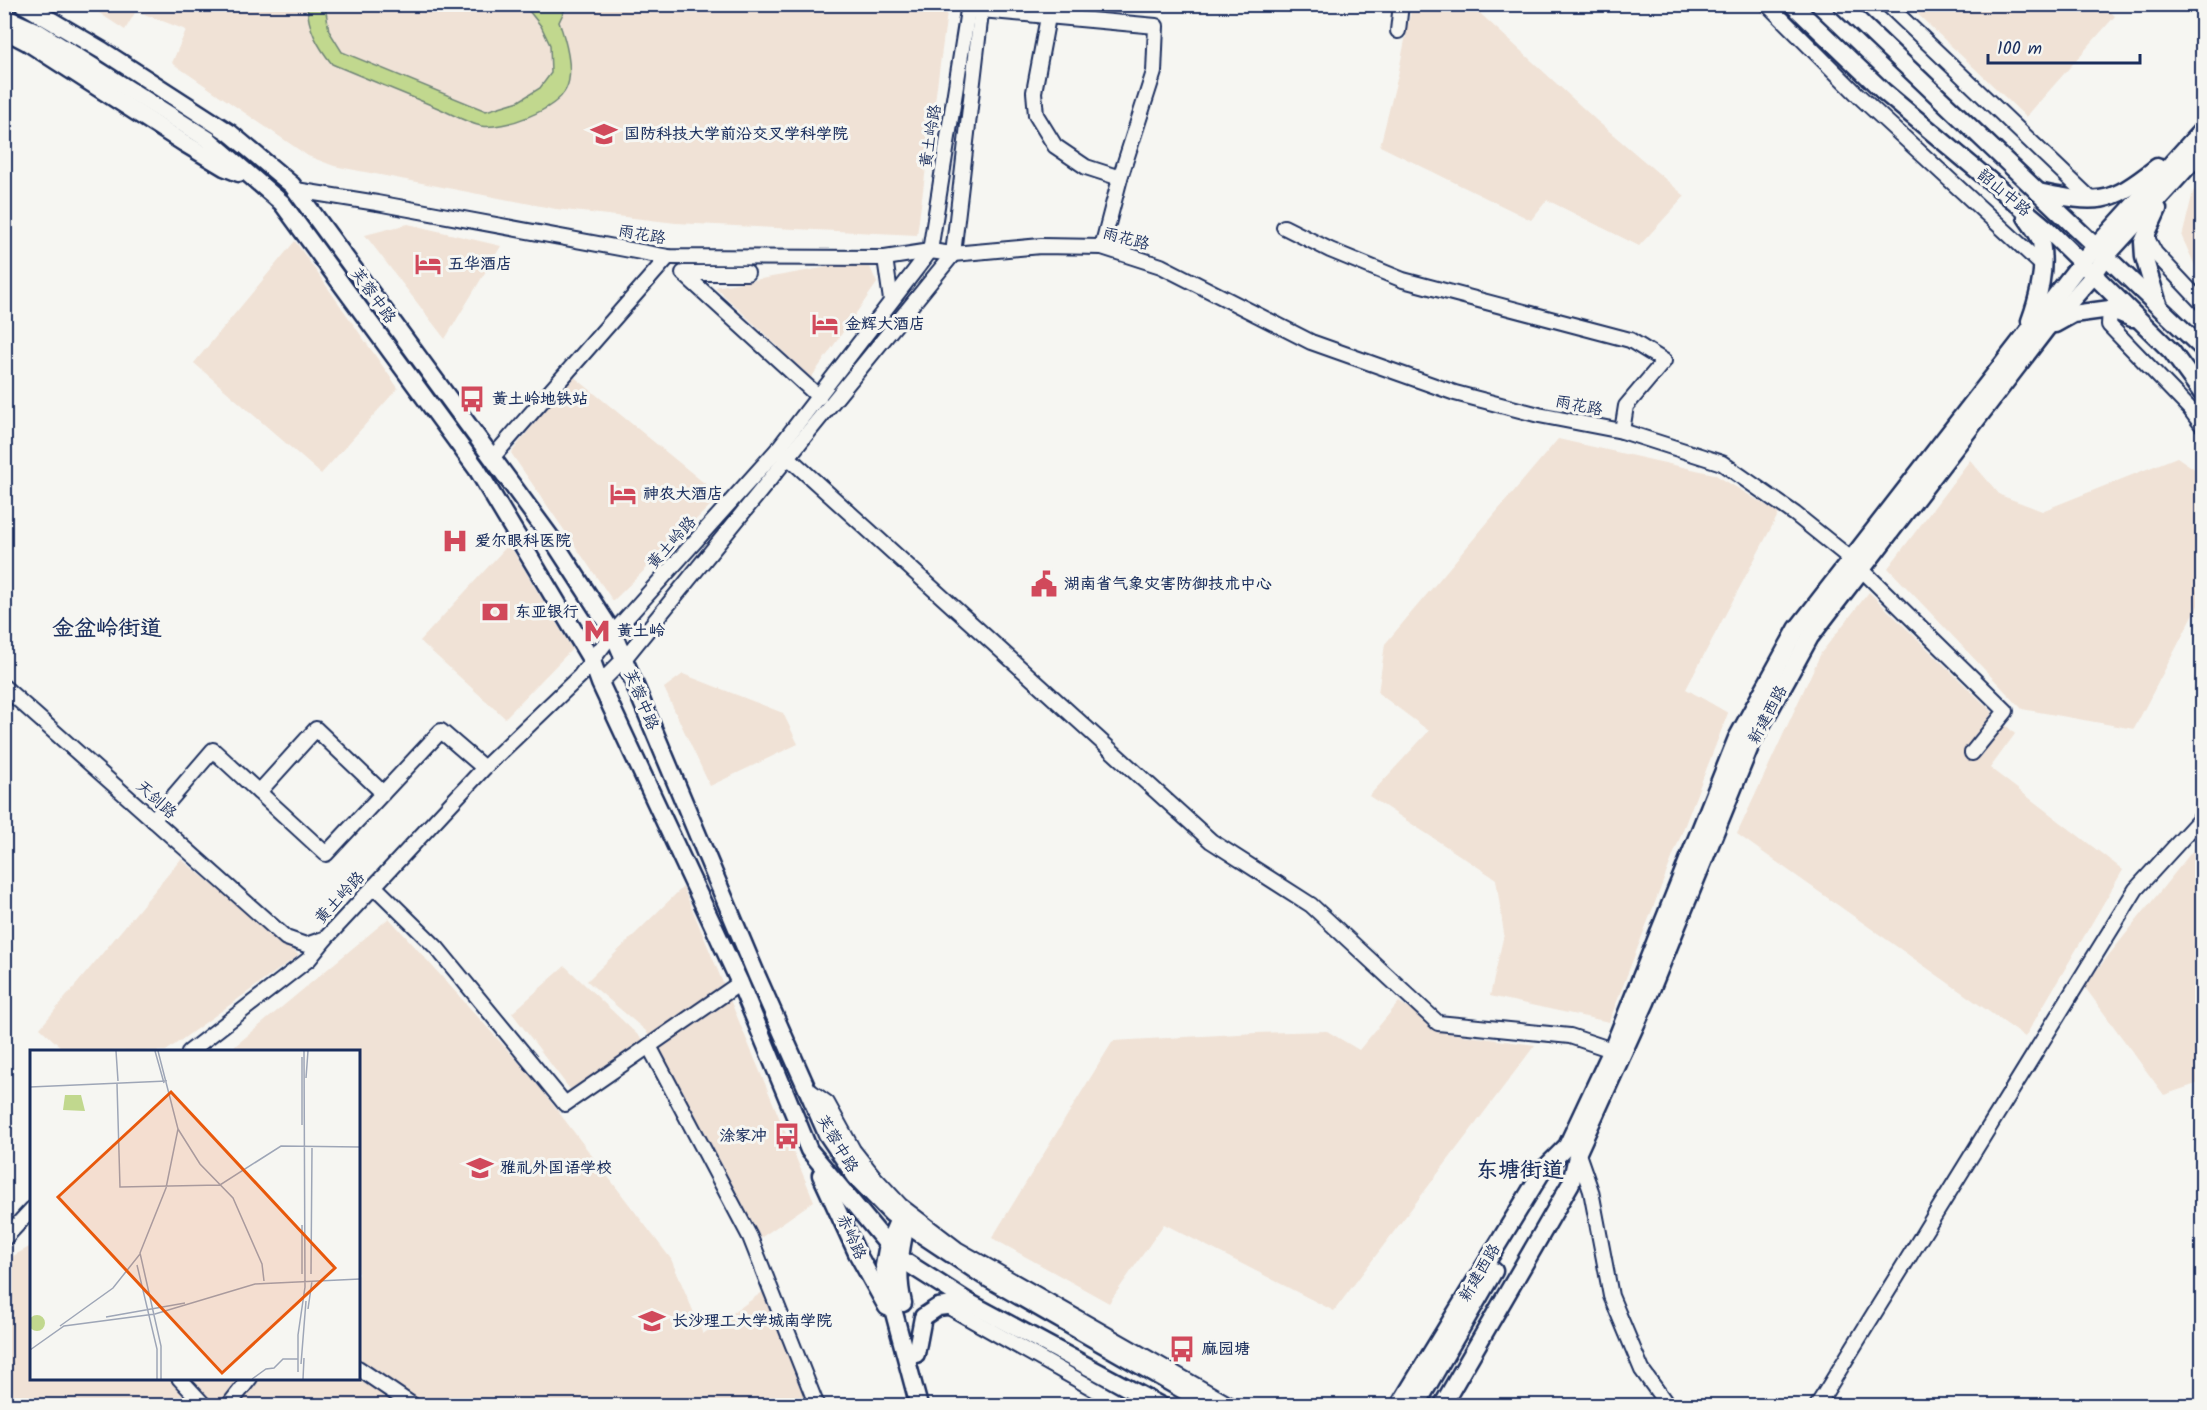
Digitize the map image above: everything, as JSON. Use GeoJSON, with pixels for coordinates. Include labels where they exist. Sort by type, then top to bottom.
{"type":"FeatureCollection","features":[{"type":"Feature","properties":{"kind":"main road","name":"芙蓉中路"},"geometry":{"type":"LineString","coordinates":[[23,4],[103,51],[230,133],[296,190],[554,542],[613,633],[806,1088],[827,1134],[863,1184],[902,1221],[984,1276],[1211,1406]]}},
{"type":"Feature","properties":{"kind":"main road","name":"韶山中路"},"geometry":{"type":"LineString","coordinates":[[1792,4],[1883,91],[2046,228],[2092,276],[2172,352],[2202,393]]}},
{"type":"Feature","properties":{"kind":"main road","name":"韶山中路"},"geometry":{"type":"LineString","coordinates":[[1841,4],[2202,348]]}},
{"type":"Feature","properties":{"kind":"main road","name":"芙蓉中路"},"geometry":{"type":"LineString","coordinates":[[4,17],[38,32],[209,140],[282,203],[477,468],[592,661],[600,683],[740,983],[809,1150],[893,1251],[970,1303],[1161,1406]]}},
{"type":"Feature","properties":{"kind":"main road"},"geometry":{"type":"LineString","coordinates":[[4,30],[27,42],[224,167],[256,179]]}},
{"type":"Feature","properties":{"kind":"main road"},"geometry":{"type":"LineString","coordinates":[[2037,191],[2092,200],[2104,199],[2129,189],[2200,139]]}},
{"type":"Feature","properties":{"kind":"main road"},"geometry":{"type":"LineString","coordinates":[[2158,305],[2144,257],[2143,242],[2148,227],[2200,139]]}},
{"type":"Feature","properties":{"kind":"main road"},"geometry":{"type":"LineString","coordinates":[[2101,251],[2200,139]]}},
{"type":"Feature","properties":{"kind":"main road"},"geometry":{"type":"LineString","coordinates":[[2101,251],[2172,184]]}},
{"type":"Feature","properties":{"kind":"main road"},"geometry":{"type":"LineString","coordinates":[[2019,205],[2040,240],[2042,265],[2040,291],[2026,333]]}},
{"type":"Feature","properties":{"kind":"main road","name":"新建西路"},"geometry":{"type":"LineString","coordinates":[[1430,1406],[1573,1149],[1647,1002],[1751,744],[1810,637],[1857,564],[2026,333],[2081,263],[2101,251]]}},
{"type":"Feature","properties":{"kind":"main road","name":"新建西路"},"geometry":{"type":"LineString","coordinates":[[1416,1406],[1573,1149],[1737,738],[1797,628],[1857,564],[2046,329],[2092,276],[2101,251]]}},
{"type":"Feature","properties":{"kind":"main road"},"geometry":{"type":"LineString","coordinates":[[2046,329],[2073,314],[2110,309],[2145,324]]}},
{"type":"Feature","properties":{"kind":"main road","name":"新建西路"},"geometry":{"type":"LineString","coordinates":[[1399,1406],[1543,1170],[1573,1149]]}},
{"type":"Feature","properties":{"kind":"main road","name":"新建西路"},"geometry":{"type":"LineString","coordinates":[[1442,1406],[1571,1183],[1573,1149]]}},
{"type":"Feature","properties":{"kind":"main road","name":"赤岭路"},"geometry":{"type":"LineString","coordinates":[[809,1150],[857,1253],[896,1322]]}},
{"type":"Feature","properties":{"kind":"main road","name":"赤岭路"},"geometry":{"type":"LineString","coordinates":[[902,1221],[893,1251],[884,1266],[896,1322],[919,1406]]}},
{"type":"Feature","properties":{"kind":"main road","name":"赤岭路"},"geometry":{"type":"LineString","coordinates":[[893,1251],[898,1286],[928,1406]]}},
{"type":"Feature","properties":{"kind":"main road"},"geometry":{"type":"LineString","coordinates":[[916,1354],[923,1317],[938,1307],[970,1303]]}},
{"type":"Feature","properties":{"kind":"street"},"geometry":{"type":"LineString","coordinates":[[1398,31],[1401,4]]}},
{"type":"Feature","properties":{"kind":"street"},"geometry":{"type":"LineString","coordinates":[[1767,4],[1860,98],[2042,265]]}},
{"type":"Feature","properties":{"kind":"street"},"geometry":{"type":"LineString","coordinates":[[1887,4],[2092,200]]}},
{"type":"Feature","properties":{"kind":"street"},"geometry":{"type":"LineString","coordinates":[[977,6],[1047,17],[1156,26],[1154,72],[1120,178],[1102,247]]}},
{"type":"Feature","properties":{"kind":"street","name":"黄土岭路"},"geometry":{"type":"LineString","coordinates":[[600,683],[624,659],[782,454],[819,397],[930,251],[977,6]]}},
{"type":"Feature","properties":{"kind":"street","name":"黄土岭路"},"geometry":{"type":"LineString","coordinates":[[286,938],[306,945],[326,938],[484,768],[580,676],[613,633],[782,454],[954,254],[977,6]]}},
{"type":"Feature","properties":{"kind":"street"},"geometry":{"type":"LineString","coordinates":[[1047,17],[1034,92],[1036,115],[1055,146],[1086,166],[1120,178]]}},
{"type":"Feature","properties":{"kind":"street","name":"雨花路"},"geometry":{"type":"LineString","coordinates":[[296,190],[668,257],[885,258],[930,251],[954,254],[1041,246],[1102,247],[1161,266],[1311,342],[1455,393],[1529,412],[1623,431],[1722,463],[1796,514],[1857,564],[2006,711],[1972,753]]}},
{"type":"Feature","properties":{"kind":"street"},"geometry":{"type":"LineString","coordinates":[[1284,226],[1330,249],[1403,280],[1630,340],[1664,361],[1626,406],[1623,431]]}},
{"type":"Feature","properties":{"kind":"street"},"geometry":{"type":"LineString","coordinates":[[2148,227],[2148,240],[2155,252],[2202,303]]}},
{"type":"Feature","properties":{"kind":"street"},"geometry":{"type":"LineString","coordinates":[[492,458],[668,257]]}},
{"type":"Feature","properties":{"kind":"street"},"geometry":{"type":"LineString","coordinates":[[885,258],[891,300]]}},
{"type":"Feature","properties":{"kind":"street"},"geometry":{"type":"LineString","coordinates":[[747,273],[682,273],[819,397]]}},
{"type":"Feature","properties":{"kind":"street"},"geometry":{"type":"LineString","coordinates":[[2110,309],[2109,325],[2202,424]]}},
{"type":"Feature","properties":{"kind":"street"},"geometry":{"type":"LineString","coordinates":[[782,454],[1211,841],[1311,905],[1438,1023],[1570,1036],[1612,1050]]}},
{"type":"Feature","properties":{"kind":"street","name":"天剑路"},"geometry":{"type":"LineString","coordinates":[[4,687],[286,938]]}},
{"type":"Feature","properties":{"kind":"street"},"geometry":{"type":"LineString","coordinates":[[259,792],[316,729],[383,793]]}},
{"type":"Feature","properties":{"kind":"street"},"geometry":{"type":"LineString","coordinates":[[153,820],[213,750],[326,854],[441,731],[484,768]]}},
{"type":"Feature","properties":{"kind":"street"},"geometry":{"type":"LineString","coordinates":[[1817,1406],[2136,889],[2202,817]]}},
{"type":"Feature","properties":{"kind":"street"},"geometry":{"type":"LineString","coordinates":[[374,886],[437,948],[565,1104],[740,983]]}},
{"type":"Feature","properties":{"kind":"street"},"geometry":{"type":"LineString","coordinates":[[192,1050],[309,959],[326,938]]}},
{"type":"Feature","properties":{"kind":"street"},"geometry":{"type":"LineString","coordinates":[[649,1046],[750,1237],[817,1406]]}},
{"type":"Feature","properties":{"kind":"street"},"geometry":{"type":"LineString","coordinates":[[806,1088],[826,1103],[853,1150],[875,1178],[901,1206],[928,1229],[957,1249],[1232,1406]]}},
{"type":"Feature","properties":{"kind":"street"},"geometry":{"type":"LineString","coordinates":[[1573,1149],[1591,1191],[1611,1296],[1642,1370],[1668,1406]]}},
{"type":"Feature","properties":{"kind":"street"},"geometry":{"type":"LineString","coordinates":[[4,1239],[30,1211]]}},
{"type":"Feature","properties":{"kind":"street"},"geometry":{"type":"LineString","coordinates":[[947,1306],[1124,1406]]}},
{"type":"Feature","properties":{"kind":"street"},"geometry":{"type":"LineString","coordinates":[[360,1369],[414,1406]]}},
{"type":"Feature","properties":{"kind":"street"},"geometry":{"type":"LineString","coordinates":[[181,1380],[205,1406]]}},
{"type":"Feature","properties":{"kind":"street"},"geometry":{"type":"LineString","coordinates":[[228,1406],[248,1380]]}},
{"type":"Feature","properties":{"kind":"shaded area","name":"国防科技大学前沿交叉学科学院"},"geometry":{"type":"Polygon","coordinates":[[[87,5],[948,5],[917,235],[676,223],[556,209],[334,166],[308,156],[172,63],[186,30],[136,11],[125,30],[87,5]]]}},
{"type":"Feature","properties":{"kind":"shaded area"},"geometry":{"type":"Polygon","coordinates":[[[1412,5],[1471,5],[1596,120],[1685,196],[1639,246],[1547,200],[1531,220],[1380,146],[1398,75],[1412,5]]]}},
{"type":"Feature","properties":{"kind":"shaded area"},"geometry":{"type":"Polygon","coordinates":[[[1908,5],[2102,5],[2115,16],[2026,117],[1908,5]]]}},
{"type":"Feature","properties":{"kind":"shaded area"},"geometry":{"type":"Polygon","coordinates":[[[2202,181],[2202,281],[2182,237],[2193,192],[2202,181]]]}},
{"type":"Feature","properties":{"kind":"shaded area"},"geometry":{"type":"Polygon","coordinates":[[[408,224],[501,246],[445,339],[365,235],[408,224]]]}},
{"type":"Feature","properties":{"kind":"shaded area"},"geometry":{"type":"Polygon","coordinates":[[[295,241],[398,388],[321,474],[194,363],[295,241]]]}},
{"type":"Feature","properties":{"kind":"shaded area"},"geometry":{"type":"Polygon","coordinates":[[[867,260],[877,283],[811,378],[715,287],[867,260]]]}},
{"type":"Feature","properties":{"kind":"shaded area"},"geometry":{"type":"Polygon","coordinates":[[[572,375],[720,496],[613,601],[511,453],[572,375]]]}},
{"type":"Feature","properties":{"kind":"shaded area"},"geometry":{"type":"Polygon","coordinates":[[[1558,439],[1714,474],[1779,513],[1686,689],[1728,713],[1609,1022],[1490,996],[1504,934],[1496,879],[1369,796],[1429,731],[1378,693],[1385,644],[1558,439]]]}},
{"type":"Feature","properties":{"kind":"shaded area"},"geometry":{"type":"Polygon","coordinates":[[[2177,457],[2202,474],[2202,598],[2134,729],[2022,709],[1888,568],[1970,460],[2000,495],[2042,511],[2177,457]]]}},
{"type":"Feature","properties":{"kind":"shaded area"},"geometry":{"type":"Polygon","coordinates":[[[509,544],[572,649],[505,718],[420,641],[509,544]]]}},
{"type":"Feature","properties":{"kind":"shaded area"},"geometry":{"type":"Polygon","coordinates":[[[1869,592],[2015,734],[1990,768],[2123,870],[2025,1037],[1737,834],[1821,653],[1869,592]]]}},
{"type":"Feature","properties":{"kind":"shaded area"},"geometry":{"type":"Polygon","coordinates":[[[683,674],[783,713],[798,744],[710,786],[664,688],[683,674]]]}},
{"type":"Feature","properties":{"kind":"shaded area"},"geometry":{"type":"Polygon","coordinates":[[[2202,839],[2202,1082],[2164,1095],[2084,986],[2202,839]]]}},
{"type":"Feature","properties":{"kind":"shaded area"},"geometry":{"type":"Polygon","coordinates":[[[181,859],[299,955],[167,1050],[64,1050],[40,1028],[181,859]]]}},
{"type":"Feature","properties":{"kind":"shaded area"},"geometry":{"type":"Polygon","coordinates":[[[683,887],[814,1201],[759,1239],[646,1031],[587,981],[683,887]]]}},
{"type":"Feature","properties":{"kind":"shaded area","name":"雅礼外国语学校"},"geometry":{"type":"Polygon","coordinates":[[[389,918],[531,1076],[671,1259],[703,1334],[771,1286],[820,1405],[5,1405],[4,1261],[30,1247],[30,1380],[360,1380],[360,1050],[230,1050],[389,918]]]}},
{"type":"Feature","properties":{"kind":"shaded area"},"geometry":{"type":"Polygon","coordinates":[[[565,966],[643,1040],[572,1092],[512,1013],[565,966]]]}},
{"type":"Feature","properties":{"kind":"shaded area"},"geometry":{"type":"Polygon","coordinates":[[[1399,1002],[1447,1033],[1535,1045],[1334,1311],[1164,1224],[1109,1303],[992,1238],[1113,1041],[1327,1031],[1359,1050],[1399,1002]]]}},
{"type":"Feature","properties":{"kind":"green space"},"geometry":{"type":"Polygon","coordinates":[[[307,5],[325,5],[329,31],[342,52],[486,111],[519,101],[540,88],[551,73],[550,45],[541,26],[529,11],[513,5],[567,5],[559,22],[568,55],[569,82],[560,97],[541,111],[502,125],[476,125],[332,64],[314,36],[307,5]]]}},
{"type":"Feature","properties":{"kind":"place","name":"国防科技大学前沿交叉学科学院"},"geometry":{"type":"Point","coordinates":[604,134]}},
{"type":"Feature","properties":{"kind":"place","name":"五华酒店"},"geometry":{"type":"Point","coordinates":[428,264]}},
{"type":"Feature","properties":{"kind":"place","name":"金辉大酒店"},"geometry":{"type":"Point","coordinates":[825,324]}},
{"type":"Feature","properties":{"kind":"place","name":"黄土岭地铁站"},"geometry":{"type":"Point","coordinates":[472,399]}},
{"type":"Feature","properties":{"kind":"place","name":"神农大酒店"},"geometry":{"type":"Point","coordinates":[623,494]}},
{"type":"Feature","properties":{"kind":"place","name":"爱尔眼科医院"},"geometry":{"type":"Point","coordinates":[455,541]}},
{"type":"Feature","properties":{"kind":"place","name":"湖南省气象灾害防御技术中心"},"geometry":{"type":"Point","coordinates":[1044,584]}},
{"type":"Feature","properties":{"kind":"place","name":"东亚银行"},"geometry":{"type":"Point","coordinates":[495,612]}},
{"type":"Feature","properties":{"kind":"place","name":"黄土岭"},"geometry":{"type":"Point","coordinates":[597,631]}},
{"type":"Feature","properties":{"kind":"place","name":"涂家冲"},"geometry":{"type":"Point","coordinates":[787,1136]}},
{"type":"Feature","properties":{"kind":"place","name":"雅礼外国语学校"},"geometry":{"type":"Point","coordinates":[480,1168]}},
{"type":"Feature","properties":{"kind":"place","name":"长沙理工大学城南学院"},"geometry":{"type":"Point","coordinates":[652,1321]}},
{"type":"Feature","properties":{"kind":"place","name":"麻园塘"},"geometry":{"type":"Point","coordinates":[1182,1349]}},
{"type":"Feature","properties":{"kind":"district","name":"金盆岭街道"},"geometry":{"type":"Point","coordinates":[107,629]}},
{"type":"Feature","properties":{"kind":"district","name":"东塘街道"},"geometry":{"type":"Point","coordinates":[1520,1171]}}]}
